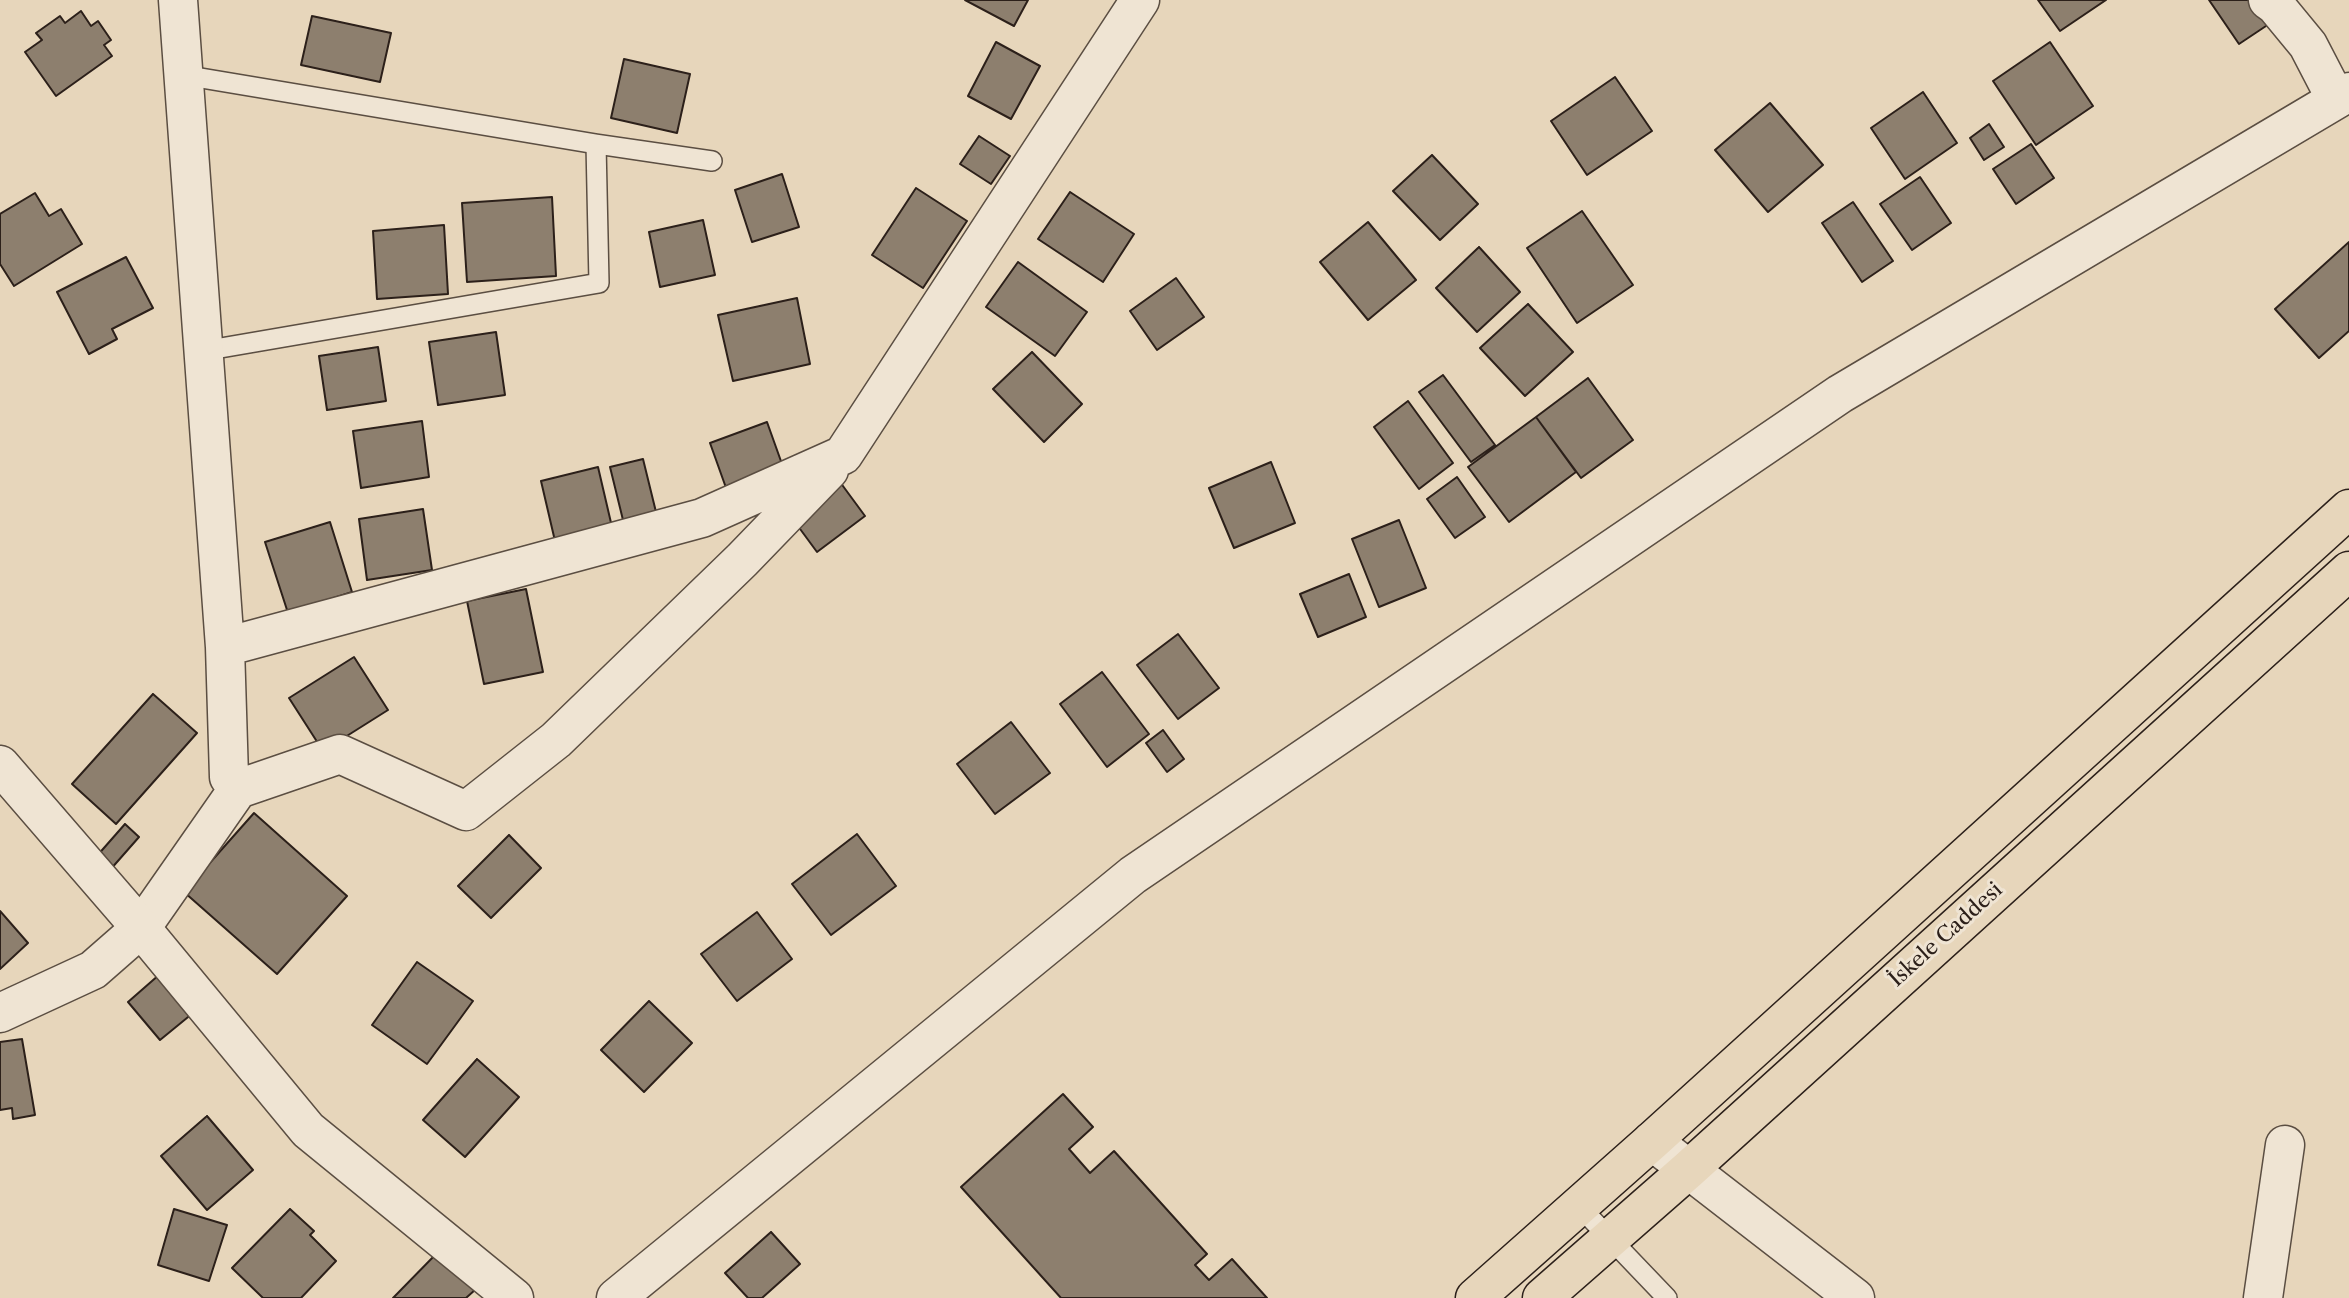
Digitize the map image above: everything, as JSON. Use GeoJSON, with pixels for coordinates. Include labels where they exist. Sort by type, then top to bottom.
{"type":"FeatureCollection","features":[{"type":"Feature","properties":{"kind":"main road"},"geometry":{"type":"LineString","coordinates":[[1475,1298],[2349,509]]}},
{"type":"Feature","properties":{"kind":"main road","name":"İskele Caddesi"},"geometry":{"type":"LineString","coordinates":[[1542,1298],[1688,1170],[2349,570]]}},
{"type":"Feature","properties":{"kind":"street"},"geometry":{"type":"LineString","coordinates":[[178,0],[225,647],[229,777],[238,789]]}},
{"type":"Feature","properties":{"kind":"street"},"geometry":{"type":"LineString","coordinates":[[0,1013],[93,970],[141,928],[238,789],[340,754],[466,811],[556,740],[741,560],[843,456],[1140,0]]}},
{"type":"Feature","properties":{"kind":"street"},"geometry":{"type":"LineString","coordinates":[[616,1298],[1133,876],[1840,394],[2343,95],[2276,5],[2268,0]]}},
{"type":"Feature","properties":{"kind":"street"},"geometry":{"type":"LineString","coordinates":[[225,647],[702,519],[843,456]]}},
{"type":"Feature","properties":{"kind":"street"},"geometry":{"type":"LineString","coordinates":[[0,765],[141,928],[308,1130],[514,1298]]}},
{"type":"Feature","properties":{"kind":"street"},"geometry":{"type":"LineString","coordinates":[[1652,1140],[1855,1298]]}},
{"type":"Feature","properties":{"kind":"street"},"geometry":{"type":"LineString","coordinates":[[2263,1298],[2285,1145]]}},
{"type":"Feature","properties":{"kind":"lane"},"geometry":{"type":"LineString","coordinates":[[183,75],[712,161]]}},
{"type":"Feature","properties":{"kind":"lane"},"geometry":{"type":"LineString","coordinates":[[203,351],[599,283],[596,144]]}},
{"type":"Feature","properties":{"kind":"lane"},"geometry":{"type":"LineString","coordinates":[[1579,1206],[1667,1298]]}},
{"type":"Feature","properties":{"kind":"building"},"geometry":{"type":"Polygon","coordinates":[[[965,0],[1028,0],[1014,26],[965,0]]]}},
{"type":"Feature","properties":{"kind":"building"},"geometry":{"type":"Polygon","coordinates":[[[2038,0],[2106,0],[2060,31],[2038,0]]]}},
{"type":"Feature","properties":{"kind":"building"},"geometry":{"type":"Polygon","coordinates":[[[2209,0],[2280,0],[2287,12],[2239,44],[2209,0]]]}},
{"type":"Feature","properties":{"kind":"building"},"geometry":{"type":"Polygon","coordinates":[[[81,11],[91,26],[98,21],[111,40],[104,45],[112,56],[56,96],[25,52],[42,40],[36,33],[60,16],[65,23],[81,11]]]}},
{"type":"Feature","properties":{"kind":"building"},"geometry":{"type":"Polygon","coordinates":[[[312,16],[391,33],[380,82],[301,65],[312,16]]]}},
{"type":"Feature","properties":{"kind":"building"},"geometry":{"type":"Polygon","coordinates":[[[996,42],[1040,66],[1011,119],[968,96],[996,42]]]}},
{"type":"Feature","properties":{"kind":"building"},"geometry":{"type":"Polygon","coordinates":[[[2050,42],[2093,106],[2036,145],[1993,81],[2050,42]]]}},
{"type":"Feature","properties":{"kind":"building"},"geometry":{"type":"Polygon","coordinates":[[[624,59],[690,74],[677,133],[611,118],[624,59]]]}},
{"type":"Feature","properties":{"kind":"building"},"geometry":{"type":"Polygon","coordinates":[[[1615,77],[1652,131],[1587,175],[1551,121],[1615,77]]]}},
{"type":"Feature","properties":{"kind":"building"},"geometry":{"type":"Polygon","coordinates":[[[1923,92],[1957,143],[1905,179],[1871,128],[1923,92]]]}},
{"type":"Feature","properties":{"kind":"building"},"geometry":{"type":"Polygon","coordinates":[[[1770,103],[1823,165],[1768,212],[1715,150],[1770,103]]]}},
{"type":"Feature","properties":{"kind":"building"},"geometry":{"type":"Polygon","coordinates":[[[1989,124],[2004,147],[1984,160],[1970,138],[1989,124]]]}},
{"type":"Feature","properties":{"kind":"building"},"geometry":{"type":"Polygon","coordinates":[[[979,136],[1010,156],[991,184],[960,164],[979,136]]]}},
{"type":"Feature","properties":{"kind":"building"},"geometry":{"type":"Polygon","coordinates":[[[2031,144],[2054,178],[2016,204],[1993,169],[2031,144]]]}},
{"type":"Feature","properties":{"kind":"building"},"geometry":{"type":"Polygon","coordinates":[[[1432,155],[1478,204],[1440,240],[1393,191],[1432,155]]]}},
{"type":"Feature","properties":{"kind":"building"},"geometry":{"type":"Polygon","coordinates":[[[782,174],[799,227],[752,242],[735,190],[782,174]]]}},
{"type":"Feature","properties":{"kind":"building"},"geometry":{"type":"Polygon","coordinates":[[[1920,177],[1951,223],[1912,250],[1880,204],[1920,177]]]}},
{"type":"Feature","properties":{"kind":"building"},"geometry":{"type":"Polygon","coordinates":[[[916,188],[967,221],[923,288],[872,255],[916,188]]]}},
{"type":"Feature","properties":{"kind":"building"},"geometry":{"type":"Polygon","coordinates":[[[1070,192],[1134,234],[1103,282],[1038,239],[1070,192]]]}},
{"type":"Feature","properties":{"kind":"building"},"geometry":{"type":"Polygon","coordinates":[[[35,193],[49,216],[61,209],[82,244],[14,286],[0,264],[0,214],[35,193]]]}},
{"type":"Feature","properties":{"kind":"building"},"geometry":{"type":"Polygon","coordinates":[[[552,197],[556,276],[467,282],[462,203],[552,197]]]}},
{"type":"Feature","properties":{"kind":"building"},"geometry":{"type":"Polygon","coordinates":[[[1853,202],[1893,261],[1862,282],[1822,223],[1853,202]]]}},
{"type":"Feature","properties":{"kind":"building"},"geometry":{"type":"Polygon","coordinates":[[[1582,211],[1633,285],[1577,323],[1527,248],[1582,211]]]}},
{"type":"Feature","properties":{"kind":"building"},"geometry":{"type":"Polygon","coordinates":[[[703,220],[715,275],[660,287],[649,232],[703,220]]]}},
{"type":"Feature","properties":{"kind":"building"},"geometry":{"type":"Polygon","coordinates":[[[1368,222],[1416,280],[1368,320],[1320,262],[1368,222]]]}},
{"type":"Feature","properties":{"kind":"building"},"geometry":{"type":"Polygon","coordinates":[[[444,225],[448,294],[377,299],[373,231],[444,225]]]}},
{"type":"Feature","properties":{"kind":"building"},"geometry":{"type":"Polygon","coordinates":[[[2349,242],[2349,331],[2319,358],[2275,309],[2349,242]]]}},
{"type":"Feature","properties":{"kind":"building"},"geometry":{"type":"Polygon","coordinates":[[[1479,247],[1520,292],[1477,332],[1436,288],[1479,247]]]}},
{"type":"Feature","properties":{"kind":"building"},"geometry":{"type":"Polygon","coordinates":[[[126,257],[153,308],[112,329],[117,339],[89,354],[57,292],[126,257]]]}},
{"type":"Feature","properties":{"kind":"building"},"geometry":{"type":"Polygon","coordinates":[[[1018,262],[1087,312],[1055,356],[986,307],[1018,262]]]}},
{"type":"Feature","properties":{"kind":"building"},"geometry":{"type":"Polygon","coordinates":[[[1176,278],[1204,317],[1157,350],[1130,311],[1176,278]]]}},
{"type":"Feature","properties":{"kind":"building"},"geometry":{"type":"Polygon","coordinates":[[[797,298],[810,364],[733,381],[718,315],[797,298]]]}},
{"type":"Feature","properties":{"kind":"building"},"geometry":{"type":"Polygon","coordinates":[[[1528,304],[1573,352],[1525,396],[1480,348],[1528,304]]]}},
{"type":"Feature","properties":{"kind":"building"},"geometry":{"type":"Polygon","coordinates":[[[496,332],[505,395],[438,405],[429,342],[496,332]]]}},
{"type":"Feature","properties":{"kind":"building"},"geometry":{"type":"Polygon","coordinates":[[[378,347],[386,401],[327,410],[319,356],[378,347]]]}},
{"type":"Feature","properties":{"kind":"building"},"geometry":{"type":"Polygon","coordinates":[[[1032,352],[1082,404],[1044,442],[993,389],[1032,352]]]}},
{"type":"Feature","properties":{"kind":"building"},"geometry":{"type":"Polygon","coordinates":[[[1443,375],[1495,445],[1471,462],[1419,392],[1443,375]]]}},
{"type":"Feature","properties":{"kind":"building"},"geometry":{"type":"Polygon","coordinates":[[[1588,378],[1633,440],[1581,478],[1536,417],[1588,378]]]}},
{"type":"Feature","properties":{"kind":"building"},"geometry":{"type":"Polygon","coordinates":[[[1408,401],[1453,463],[1419,489],[1374,427],[1408,401]]]}},
{"type":"Feature","properties":{"kind":"building"},"geometry":{"type":"Polygon","coordinates":[[[1536,417],[1576,472],[1509,522],[1468,467],[1536,417]]]}},
{"type":"Feature","properties":{"kind":"building"},"geometry":{"type":"Polygon","coordinates":[[[422,421],[429,477],[361,488],[353,431],[422,421]]]}},
{"type":"Feature","properties":{"kind":"building"},"geometry":{"type":"Polygon","coordinates":[[[767,422],[787,478],[730,499],[710,443],[767,422]]]}},
{"type":"Feature","properties":{"kind":"building"},"geometry":{"type":"Polygon","coordinates":[[[643,459],[656,512],[623,520],[610,467],[643,459]]]}},
{"type":"Feature","properties":{"kind":"building"},"geometry":{"type":"Polygon","coordinates":[[[1271,462],[1295,523],[1234,548],[1209,488],[1271,462]]]}},
{"type":"Feature","properties":{"kind":"building"},"geometry":{"type":"Polygon","coordinates":[[[598,467],[612,527],[555,541],[541,481],[598,467]]]}},
{"type":"Feature","properties":{"kind":"building"},"geometry":{"type":"Polygon","coordinates":[[[1457,477],[1485,517],[1455,538],[1427,499],[1457,477]]]}},
{"type":"Feature","properties":{"kind":"building"},"geometry":{"type":"Polygon","coordinates":[[[840,482],[865,516],[817,552],[792,518],[840,482]]]}},
{"type":"Feature","properties":{"kind":"building"},"geometry":{"type":"Polygon","coordinates":[[[423,509],[432,570],[367,580],[359,519],[423,509]]]}},
{"type":"Feature","properties":{"kind":"building"},"geometry":{"type":"Polygon","coordinates":[[[1399,520],[1426,588],[1379,607],[1352,539],[1399,520]]]}},
{"type":"Feature","properties":{"kind":"building"},"geometry":{"type":"Polygon","coordinates":[[[330,522],[352,592],[288,613],[265,542],[330,522]]]}},
{"type":"Feature","properties":{"kind":"building"},"geometry":{"type":"Polygon","coordinates":[[[1349,574],[1366,617],[1318,637],[1300,594],[1349,574]]]}},
{"type":"Feature","properties":{"kind":"building"},"geometry":{"type":"Polygon","coordinates":[[[526,589],[543,672],[484,684],[467,601],[526,589]]]}},
{"type":"Feature","properties":{"kind":"building"},"geometry":{"type":"Polygon","coordinates":[[[1178,634],[1219,688],[1178,719],[1137,665],[1178,634]]]}},
{"type":"Feature","properties":{"kind":"building"},"geometry":{"type":"Polygon","coordinates":[[[354,657],[388,710],[323,751],[289,698],[354,657]]]}},
{"type":"Feature","properties":{"kind":"building"},"geometry":{"type":"Polygon","coordinates":[[[1102,672],[1149,734],[1107,767],[1060,704],[1102,672]]]}},
{"type":"Feature","properties":{"kind":"building"},"geometry":{"type":"Polygon","coordinates":[[[153,694],[197,733],[116,824],[72,784],[153,694]]]}},
{"type":"Feature","properties":{"kind":"building"},"geometry":{"type":"Polygon","coordinates":[[[1011,722],[1050,773],[995,814],[957,764],[1011,722]]]}},
{"type":"Feature","properties":{"kind":"building"},"geometry":{"type":"Polygon","coordinates":[[[1163,730],[1184,759],[1167,772],[1146,743],[1163,730]]]}},
{"type":"Feature","properties":{"kind":"building"},"geometry":{"type":"Polygon","coordinates":[[[254,813],[347,896],[277,974],[184,892],[254,813]]]}},
{"type":"Feature","properties":{"kind":"building"},"geometry":{"type":"Polygon","coordinates":[[[125,824],[139,837],[110,870],[96,857],[125,824]]]}},
{"type":"Feature","properties":{"kind":"building"},"geometry":{"type":"Polygon","coordinates":[[[857,834],[896,886],[831,935],[792,884],[857,834]]]}},
{"type":"Feature","properties":{"kind":"building"},"geometry":{"type":"Polygon","coordinates":[[[509,835],[541,868],[491,918],[458,886],[509,835]]]}},
{"type":"Feature","properties":{"kind":"building"},"geometry":{"type":"Polygon","coordinates":[[[0,911],[28,943],[0,969],[0,911]]]}},
{"type":"Feature","properties":{"kind":"building"},"geometry":{"type":"Polygon","coordinates":[[[757,912],[792,959],[737,1001],[701,954],[757,912]]]}},
{"type":"Feature","properties":{"kind":"building"},"geometry":{"type":"Polygon","coordinates":[[[417,962],[473,1001],[427,1064],[372,1025],[417,962]]]}},
{"type":"Feature","properties":{"kind":"building"},"geometry":{"type":"Polygon","coordinates":[[[160,974],[193,1013],[160,1040],[128,1002],[160,974]]]}},
{"type":"Feature","properties":{"kind":"building"},"geometry":{"type":"Polygon","coordinates":[[[649,1001],[692,1043],[644,1092],[601,1050],[649,1001]]]}},
{"type":"Feature","properties":{"kind":"building"},"geometry":{"type":"Polygon","coordinates":[[[22,1039],[35,1115],[13,1119],[12,1108],[0,1110],[0,1042],[22,1039]]]}},
{"type":"Feature","properties":{"kind":"building"},"geometry":{"type":"Polygon","coordinates":[[[477,1059],[519,1097],[465,1157],[423,1120],[477,1059]]]}},
{"type":"Feature","properties":{"kind":"building"},"geometry":{"type":"Polygon","coordinates":[[[1063,1094],[1093,1127],[1069,1149],[1090,1173],[1114,1151],[1207,1254],[1195,1265],[1209,1280],[1232,1259],[1267,1298],[1061,1298],[961,1187],[1063,1094]]]}},
{"type":"Feature","properties":{"kind":"building"},"geometry":{"type":"Polygon","coordinates":[[[207,1116],[253,1170],[207,1210],[161,1156],[207,1116]]]}},
{"type":"Feature","properties":{"kind":"building"},"geometry":{"type":"Polygon","coordinates":[[[174,1209],[227,1225],[209,1281],[158,1265],[174,1209]]]}},
{"type":"Feature","properties":{"kind":"building"},"geometry":{"type":"Polygon","coordinates":[[[290,1209],[314,1231],[310,1235],[336,1261],[301,1298],[263,1298],[232,1268],[290,1209]]]}},
{"type":"Feature","properties":{"kind":"building"},"geometry":{"type":"Polygon","coordinates":[[[771,1232],[800,1264],[762,1298],[748,1298],[725,1273],[771,1232]]]}},
{"type":"Feature","properties":{"kind":"building"},"geometry":{"type":"Polygon","coordinates":[[[438,1252],[476,1289],[466,1298],[393,1298],[438,1252]]]}}]}
